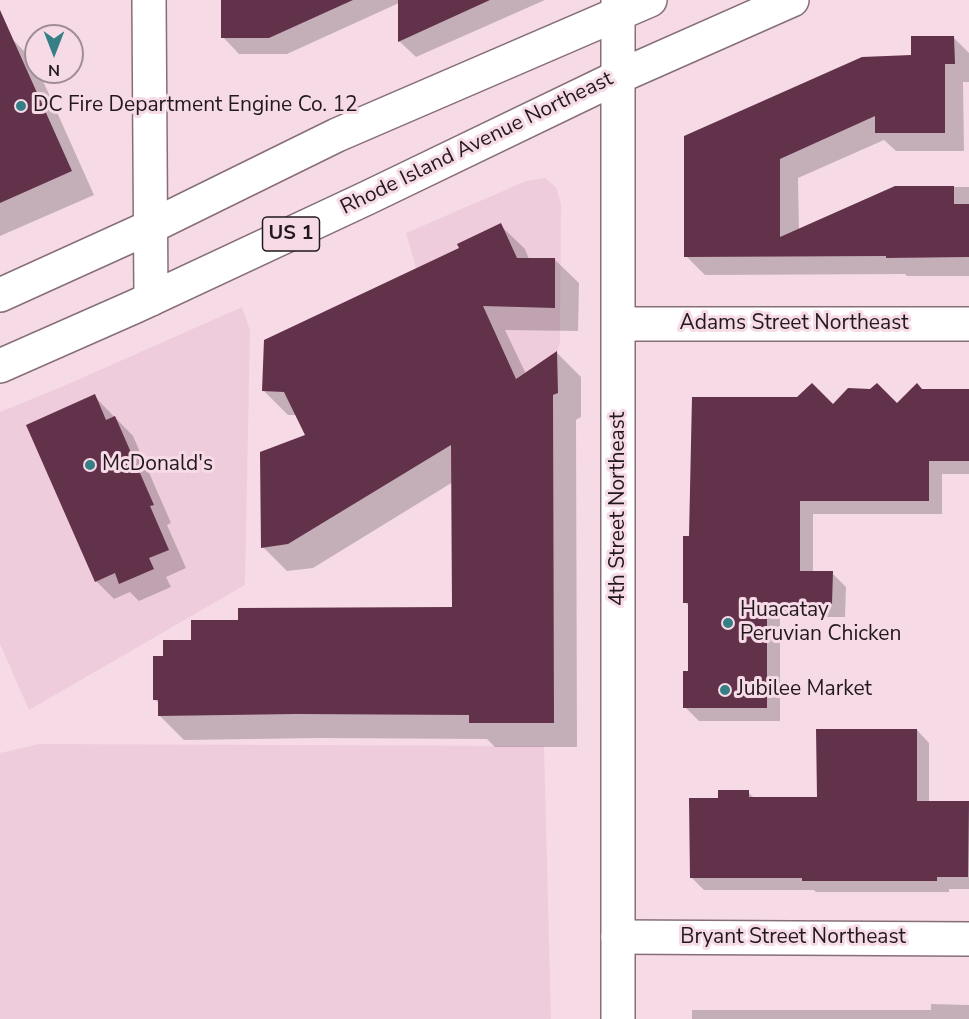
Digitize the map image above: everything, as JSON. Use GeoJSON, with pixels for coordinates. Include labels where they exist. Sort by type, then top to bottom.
{"type":"FeatureCollection","features":[{"type":"Feature","properties":{"kind":"street"},"geometry":{"type":"LineString","coordinates":[[149,0],[151,299]]}},
{"type":"Feature","properties":{"kind":"street"},"geometry":{"type":"LineString","coordinates":[[0,295],[150,227],[337,135],[618,7],[650,0]]}},
{"type":"Feature","properties":{"kind":"street","name":"Rhode Island Avenue Northeast"},"geometry":{"type":"LineString","coordinates":[[0,366],[151,299],[618,77],[792,0]]}},
{"type":"Feature","properties":{"kind":"street","name":"4th Street Northeast"},"geometry":{"type":"LineString","coordinates":[[618,7],[618,1019]]}},
{"type":"Feature","properties":{"kind":"street","name":"Adams Street Northeast"},"geometry":{"type":"LineString","coordinates":[[619,324],[969,324]]}},
{"type":"Feature","properties":{"kind":"street","name":"Bryant Street Northeast"},"geometry":{"type":"LineString","coordinates":[[618,938],[969,939]]}},
{"type":"Feature","properties":{"kind":"shaded area"},"geometry":{"type":"Polygon","coordinates":[[[545,178],[556,187],[561,204],[560,342],[557,351],[474,407],[422,289],[406,233],[526,181],[545,178]]]}},
{"type":"Feature","properties":{"kind":"shaded area"},"geometry":{"type":"Polygon","coordinates":[[[242,307],[250,330],[245,585],[29,710],[0,644],[0,412],[242,307]]]}},
{"type":"Feature","properties":{"kind":"shaded area"},"geometry":{"type":"Polygon","coordinates":[[[39,744],[544,746],[551,1019],[0,1019],[0,753],[39,744]]]}},
{"type":"Feature","properties":{"kind":"building"},"geometry":{"type":"Polygon","coordinates":[[[221,0],[353,0],[269,38],[221,38],[221,0]]]}},
{"type":"Feature","properties":{"kind":"building"},"geometry":{"type":"Polygon","coordinates":[[[398,0],[490,0],[398,42],[398,0]]]}},
{"type":"Feature","properties":{"kind":"building","name":"DC Fire Department Engine Co. 12"},"geometry":{"type":"Polygon","coordinates":[[[0,10],[24,64],[24,84],[33,84],[72,171],[0,203],[0,10]]]}},
{"type":"Feature","properties":{"kind":"building"},"geometry":{"type":"Polygon","coordinates":[[[911,36],[954,36],[955,64],[945,64],[945,133],[875,133],[875,116],[780,159],[780,237],[895,186],[954,186],[954,204],[969,204],[969,257],[684,257],[684,136],[862,57],[911,55],[911,36]]]}},
{"type":"Feature","properties":{"kind":"building"},"geometry":{"type":"Polygon","coordinates":[[[501,223],[517,258],[555,258],[555,308],[483,306],[516,379],[557,351],[558,393],[553,395],[554,723],[469,723],[469,715],[158,716],[158,700],[153,700],[153,656],[163,656],[163,640],[191,640],[191,620],[238,620],[238,608],[452,607],[451,445],[288,544],[261,548],[260,452],[305,435],[284,392],[262,391],[264,340],[459,248],[457,244],[501,223]]]}},
{"type":"Feature","properties":{"kind":"building"},"geometry":{"type":"Polygon","coordinates":[[[812,383],[833,404],[848,388],[870,389],[877,383],[897,403],[917,383],[922,389],[969,389],[969,461],[929,461],[929,501],[800,501],[800,571],[833,571],[832,604],[767,604],[767,708],[683,708],[683,671],[688,671],[688,603],[683,603],[683,536],[689,536],[692,397],[797,397],[812,383]]]}},
{"type":"Feature","properties":{"kind":"building","name":"McDonald's"},"geometry":{"type":"Polygon","coordinates":[[[95,394],[106,420],[115,416],[154,505],[150,506],[169,550],[149,558],[154,569],[119,584],[115,573],[95,582],[26,425],[95,394]]]}},
{"type":"Feature","properties":{"kind":"building"},"geometry":{"type":"Polygon","coordinates":[[[816,729],[917,729],[917,801],[969,801],[968,877],[937,877],[937,881],[690,878],[689,798],[718,798],[718,790],[749,790],[749,797],[817,797],[816,729]]]}},
{"type":"Feature","properties":{"kind":"place","name":"DC Fire Department Engine Co. 12"},"geometry":{"type":"Point","coordinates":[21,106]}},
{"type":"Feature","properties":{"kind":"place","name":"McDonald's"},"geometry":{"type":"Point","coordinates":[90,465]}},
{"type":"Feature","properties":{"kind":"place","name":"Huacatay Peruvian Chicken"},"geometry":{"type":"Point","coordinates":[728,623]}},
{"type":"Feature","properties":{"kind":"place","name":"Jubilee Market"},"geometry":{"type":"Point","coordinates":[725,690]}}]}
